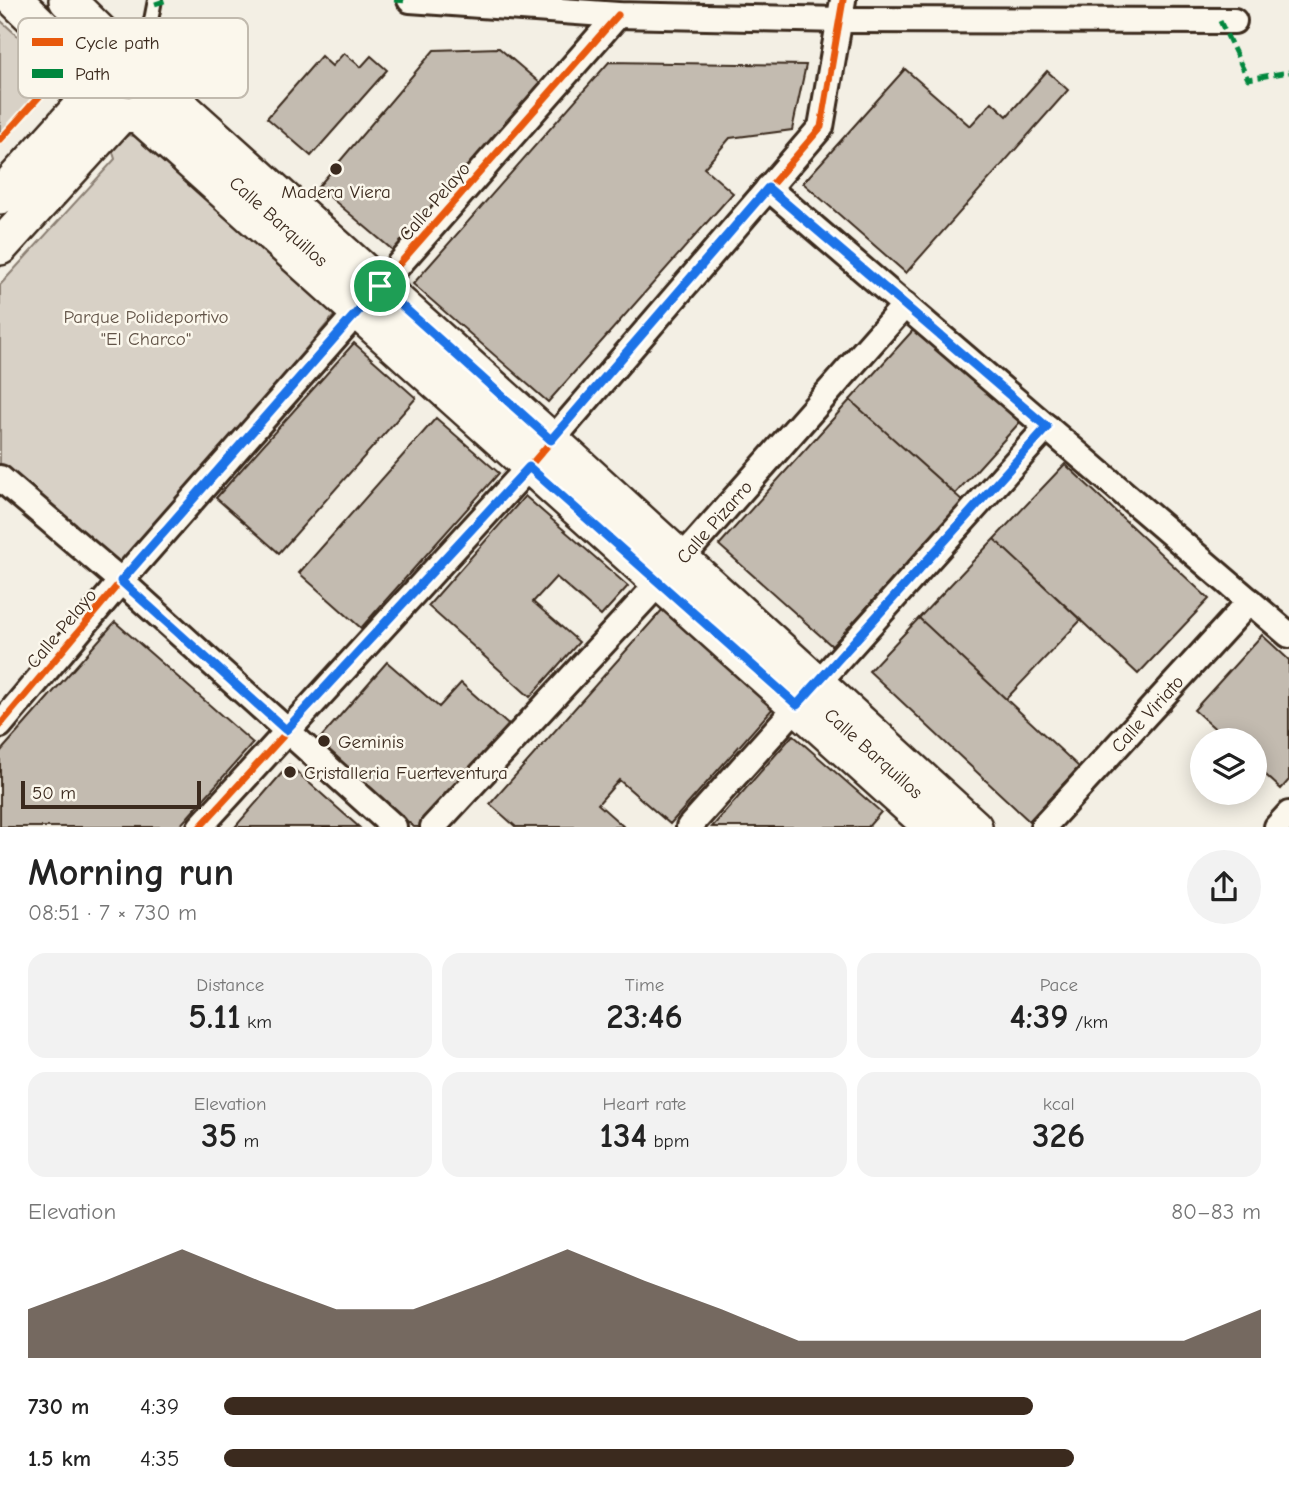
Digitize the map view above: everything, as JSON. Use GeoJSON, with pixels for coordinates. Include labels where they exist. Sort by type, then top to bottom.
{"type":"FeatureCollection","features":[{"type":"Feature","properties":{"kind":"main road"},"geometry":{"type":"LineString","coordinates":[[15,0],[32,18]]}},
{"type":"Feature","properties":{"kind":"main road","name":"Calle Barquillos"},"geometry":{"type":"LineString","coordinates":[[67,0],[87,18]]}},
{"type":"Feature","properties":{"kind":"main road"},"geometry":{"type":"LineString","coordinates":[[0,197],[84,98]]}},
{"type":"Feature","properties":{"kind":"main road"},"geometry":{"type":"LineString","coordinates":[[100,98],[110,110],[130,114]]}},
{"type":"Feature","properties":{"kind":"main road"},"geometry":{"type":"LineString","coordinates":[[0,247],[130,114],[153,98]]}},
{"type":"Feature","properties":{"kind":"main road","name":"Calle Barquillos"},"geometry":{"type":"LineString","coordinates":[[173,98],[529,467],[671,571]]}},
{"type":"Feature","properties":{"kind":"main road","name":"Calle Barquillos"},"geometry":{"type":"LineString","coordinates":[[130,114],[551,440],[671,571],[807,694],[974,827]]}},
{"type":"Feature","properties":{"kind":"main road","name":"Calle Barquillos"},"geometry":{"type":"LineString","coordinates":[[807,694],[932,827]]}},
{"type":"Feature","properties":{"kind":"street"},"geometry":{"type":"LineString","coordinates":[[410,0],[618,15],[842,10],[1234,21]]}},
{"type":"Feature","properties":{"kind":"street"},"geometry":{"type":"LineString","coordinates":[[200,827],[529,467],[821,127],[842,10]]}},
{"type":"Feature","properties":{"kind":"street","name":"Calle Pelayo"},"geometry":{"type":"LineString","coordinates":[[0,724],[121,581],[618,15]]}},
{"type":"Feature","properties":{"kind":"street"},"geometry":{"type":"LineString","coordinates":[[768,188],[1289,635]]}},
{"type":"Feature","properties":{"kind":"street","name":"Calle Pizarro"},"geometry":{"type":"LineString","coordinates":[[433,827],[671,571],[905,305]]}},
{"type":"Feature","properties":{"kind":"street"},"geometry":{"type":"LineString","coordinates":[[689,827],[1047,427]]}},
{"type":"Feature","properties":{"kind":"street"},"geometry":{"type":"LineString","coordinates":[[0,478],[121,581],[394,827]]}},
{"type":"Feature","properties":{"kind":"street","name":"Calle Viriato"},"geometry":{"type":"LineString","coordinates":[[1043,827],[1250,601]]}},
{"type":"Feature","properties":{"kind":"street"},"geometry":{"type":"LineString","coordinates":[[1277,827],[1289,814]]}},
{"type":"Feature","properties":{"kind":"lane"},"geometry":{"type":"LineString","coordinates":[[151,18],[155,0]]}},
{"type":"Feature","properties":{"kind":"green space"},"geometry":{"type":"Polygon","coordinates":[[[0,20],[18,36],[18,98],[33,98],[0,134],[0,20]]]}},
{"type":"Feature","properties":{"kind":"green space","name":"Parque Polideportivo \"El Charco\""},"geometry":{"type":"Polygon","coordinates":[[[129,135],[137,137],[337,312],[119,570],[0,464],[0,285],[115,159],[111,146],[129,135]]]}},
{"type":"Feature","properties":{"kind":"building"},"geometry":{"type":"Polygon","coordinates":[[[499,48],[540,83],[395,252],[318,187],[434,50],[499,48]]]}},
{"type":"Feature","properties":{"kind":"building"},"geometry":{"type":"Polygon","coordinates":[[[344,53],[361,67],[371,56],[387,70],[311,156],[267,118],[321,56],[332,66],[344,53]]]}},
{"type":"Feature","properties":{"kind":"building"},"geometry":{"type":"Polygon","coordinates":[[[609,62],[806,65],[792,130],[730,138],[704,168],[733,193],[548,402],[413,284],[609,62]]]}},
{"type":"Feature","properties":{"kind":"building"},"geometry":{"type":"Polygon","coordinates":[[[905,69],[970,126],[992,102],[1007,116],[1047,71],[1068,90],[906,273],[803,183],[905,69]]]}},
{"type":"Feature","properties":{"kind":"building"},"geometry":{"type":"Polygon","coordinates":[[[915,328],[1020,422],[955,494],[850,400],[915,328]]]}},
{"type":"Feature","properties":{"kind":"building"},"geometry":{"type":"Polygon","coordinates":[[[354,343],[416,398],[279,553],[216,498],[354,343]]]}},
{"type":"Feature","properties":{"kind":"building"},"geometry":{"type":"Polygon","coordinates":[[[850,400],[963,501],[832,646],[719,545],[850,400]]]}},
{"type":"Feature","properties":{"kind":"building"},"geometry":{"type":"Polygon","coordinates":[[[436,418],[499,473],[361,628],[299,573],[436,418]]]}},
{"type":"Feature","properties":{"kind":"building"},"geometry":{"type":"Polygon","coordinates":[[[1065,464],[1209,599],[1138,674],[994,539],[1065,464]]]}},
{"type":"Feature","properties":{"kind":"building"},"geometry":{"type":"Polygon","coordinates":[[[525,496],[628,586],[601,616],[556,577],[533,602],[579,642],[530,697],[428,606],[525,496]]]}},
{"type":"Feature","properties":{"kind":"building"},"geometry":{"type":"Polygon","coordinates":[[[994,539],[1081,620],[1006,699],[919,618],[994,539]]]}},
{"type":"Feature","properties":{"kind":"building"},"geometry":{"type":"Polygon","coordinates":[[[663,609],[774,707],[670,824],[619,780],[598,804],[624,827],[516,827],[490,804],[663,609]]]}},
{"type":"Feature","properties":{"kind":"building"},"geometry":{"type":"Polygon","coordinates":[[[919,618],[1079,767],[1029,821],[869,671],[919,618]]]}},
{"type":"Feature","properties":{"kind":"building"},"geometry":{"type":"Polygon","coordinates":[[[115,622],[253,743],[179,827],[0,827],[0,752],[115,622]]]}},
{"type":"Feature","properties":{"kind":"building"},"geometry":{"type":"Polygon","coordinates":[[[1262,635],[1289,660],[1289,780],[1281,789],[1267,776],[1267,728],[1214,728],[1194,710],[1262,635]]]}},
{"type":"Feature","properties":{"kind":"building"},"geometry":{"type":"Polygon","coordinates":[[[387,662],[439,707],[461,683],[513,729],[425,827],[414,827],[317,742],[387,662]]]}},
{"type":"Feature","properties":{"kind":"building"},"geometry":{"type":"Polygon","coordinates":[[[793,735],[881,812],[868,827],[712,827],[793,735]]]}},
{"type":"Feature","properties":{"kind":"building"},"geometry":{"type":"Polygon","coordinates":[[[289,765],[359,827],[235,827],[289,765]]]}},
{"type":"Feature","properties":{"kind":"marked path"},"geometry":{"type":"LineString","coordinates":[[155,4],[167,0]]}},
{"type":"Feature","properties":{"kind":"marked path"},"geometry":{"type":"LineString","coordinates":[[394,0],[409,1]]}},
{"type":"Feature","properties":{"kind":"marked path"},"geometry":{"type":"LineString","coordinates":[[1220,21],[1248,79],[1289,72]]}},
{"type":"Feature","properties":{"kind":"cycle path"},"geometry":{"type":"LineString","coordinates":[[200,827],[529,467],[821,127],[843,0]]}},
{"type":"Feature","properties":{"kind":"cycle path"},"geometry":{"type":"LineString","coordinates":[[0,725],[121,581],[618,15]]}},
{"type":"Feature","properties":{"kind":"cycle path"},"geometry":{"type":"LineString","coordinates":[[0,140],[38,98]]}},
{"type":"Feature","properties":{"kind":"place","name":"Madera Viera"},"geometry":{"type":"Point","coordinates":[336,169]}},
{"type":"Feature","properties":{"kind":"place","name":"Geminis"},"geometry":{"type":"Point","coordinates":[324,741]}},
{"type":"Feature","properties":{"kind":"place","name":"Cristalleria Fuerteventura"},"geometry":{"type":"Point","coordinates":[290,772]}},
{"type":"Feature","properties":{"kind":"route"},"geometry":{"type":"LineString","coordinates":[[768,188],[1047,427],[797,705],[529,467],[286,730],[121,581],[380,286],[551,440],[768,188]]}}]}
